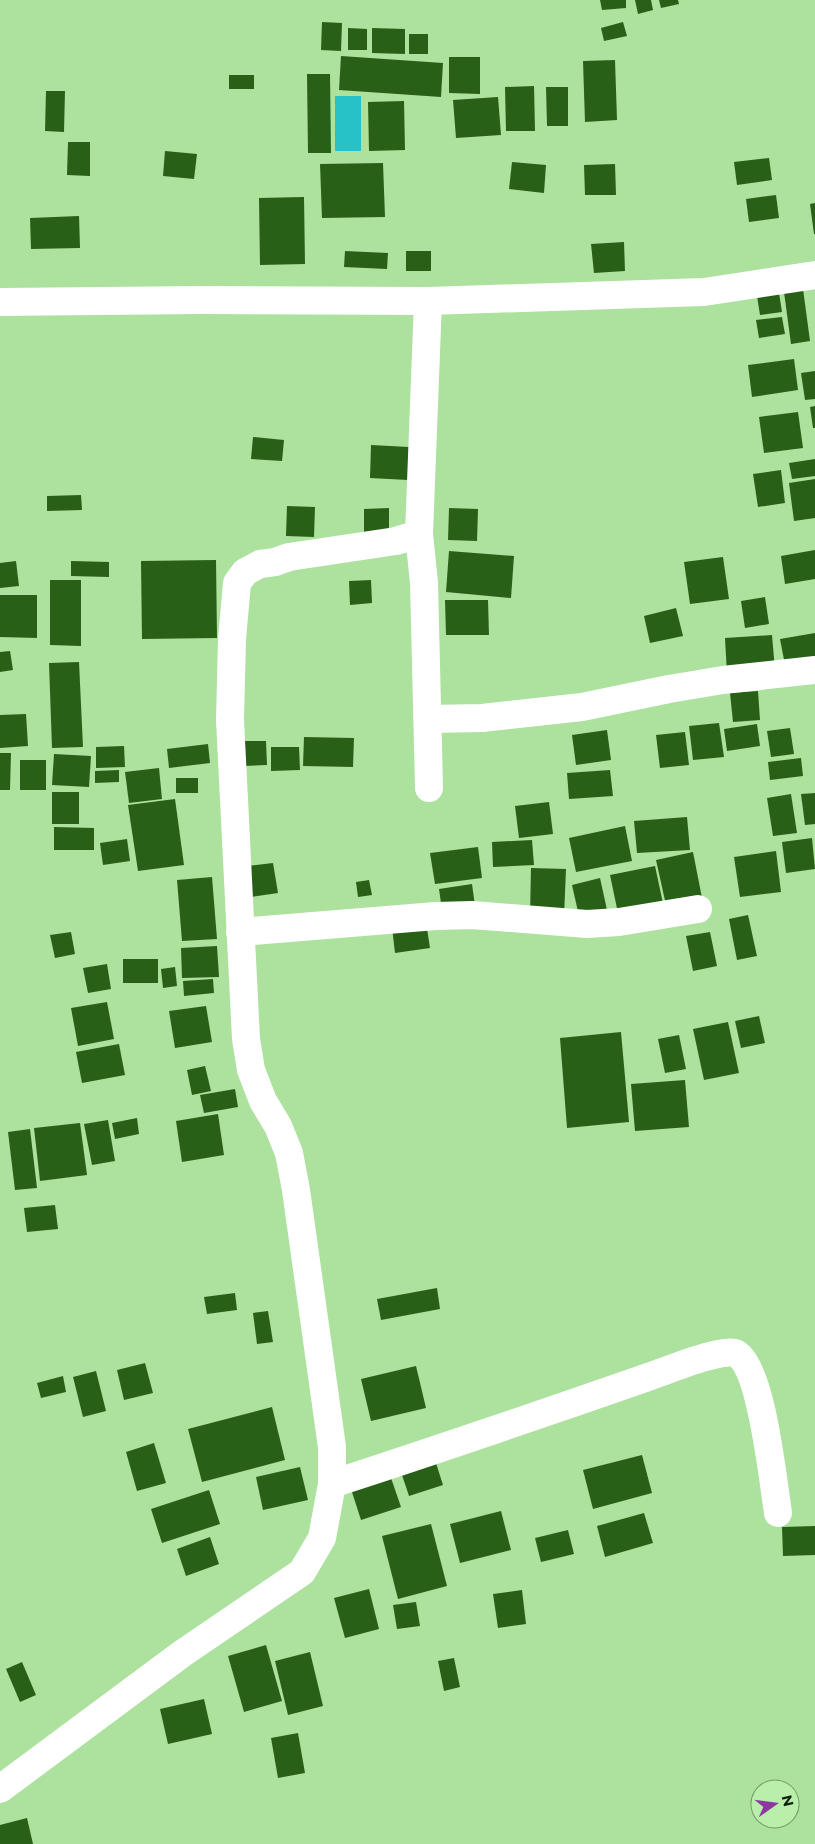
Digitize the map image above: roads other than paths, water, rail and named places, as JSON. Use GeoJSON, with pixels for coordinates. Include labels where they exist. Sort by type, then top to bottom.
{"type":"FeatureCollection","features":[{"type":"Feature","properties":{"kind":"street"},"geometry":{"type":"LineString","coordinates":[[0,302],[201,300],[428,301],[704,292],[815,275]]}},
{"type":"Feature","properties":{"kind":"street"},"geometry":{"type":"LineString","coordinates":[[428,301],[419,534],[424,582],[429,788]]}},
{"type":"Feature","properties":{"kind":"street"},"geometry":{"type":"LineString","coordinates":[[0,1789],[183,1653],[302,1572],[322,1538],[332,1484],[332,1447],[296,1190],[289,1153],[278,1126],[263,1100],[251,1070],[246,1039],[230,720],[232,638],[237,583],[245,572],[260,564],[275,562],[289,557],[396,541],[419,534]]}},
{"type":"Feature","properties":{"kind":"street"},"geometry":{"type":"LineString","coordinates":[[428,719],[482,718],[582,707],[722,680],[815,670]]}},
{"type":"Feature","properties":{"kind":"street"},"geometry":{"type":"LineString","coordinates":[[240,932],[472,915],[587,924],[619,922],[698,910]]}},
{"type":"Feature","properties":{"kind":"street"},"geometry":{"type":"LineString","coordinates":[[332,1484],[729,1351],[739,1355],[750,1370],[754,1382],[760,1405],[778,1513]]}},
{"type":"Feature","properties":{"kind":"water"},"geometry":{"type":"Polygon","coordinates":[[[335,96],[361,96],[361,151],[335,151],[335,96]]]}}]}
